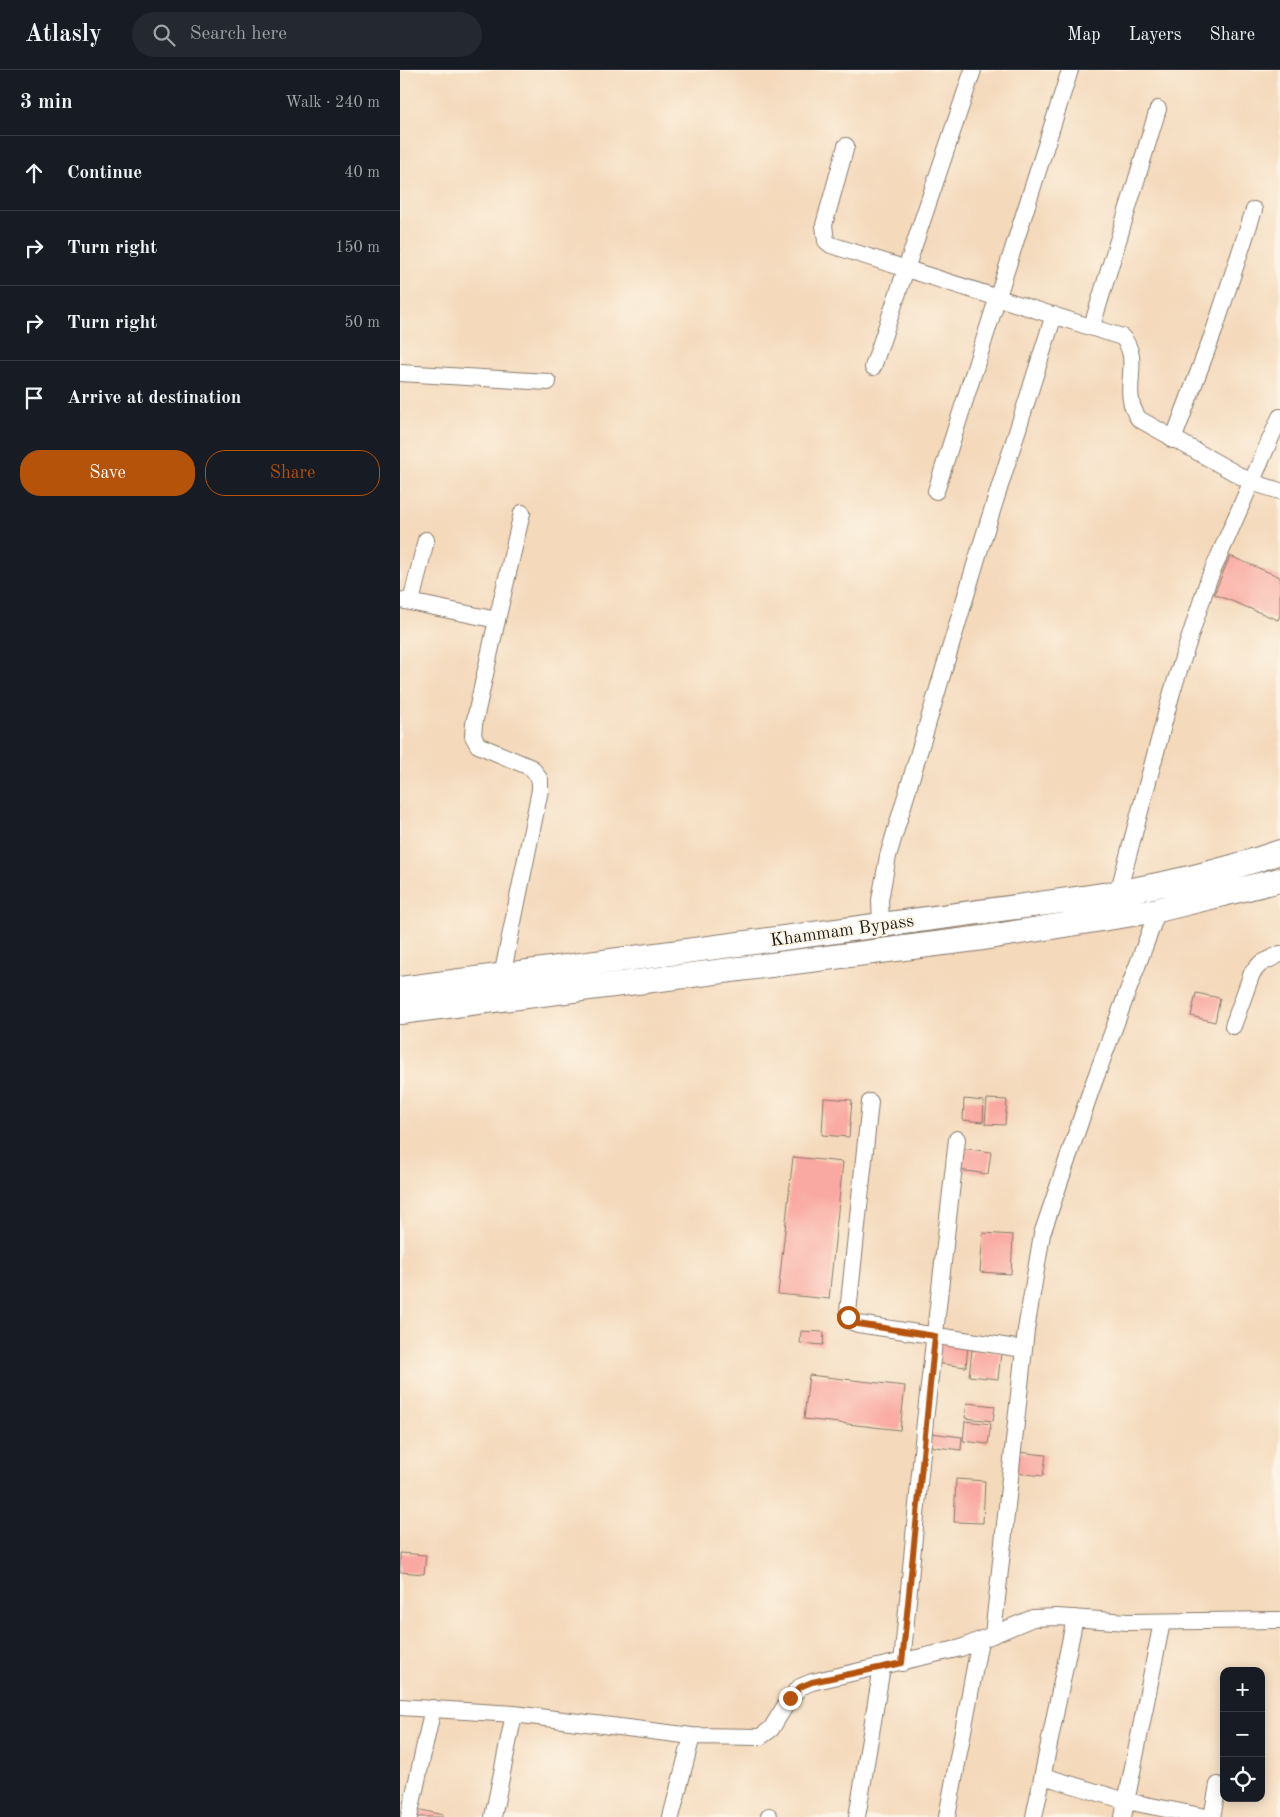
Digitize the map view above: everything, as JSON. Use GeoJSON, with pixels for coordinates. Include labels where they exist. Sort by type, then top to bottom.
{"type":"FeatureCollection","features":[{"type":"Feature","properties":{"kind":"highway","name":"Khammam Bypass"},"geometry":{"type":"LineString","coordinates":[[400,989],[1118,893],[1198,876],[1280,852]]}},
{"type":"Feature","properties":{"kind":"highway","name":"Khammam Bypass"},"geometry":{"type":"LineString","coordinates":[[400,1012],[970,940],[1158,910],[1280,880]]}},
{"type":"Feature","properties":{"kind":"highway"},"geometry":{"type":"LineString","coordinates":[[965,914],[970,940]]}},
{"type":"Feature","properties":{"kind":"street"},"geometry":{"type":"LineString","coordinates":[[873,367],[973,70]]}},
{"type":"Feature","properties":{"kind":"street"},"geometry":{"type":"LineString","coordinates":[[936,492],[1000,296],[1070,70]]}},
{"type":"Feature","properties":{"kind":"street"},"geometry":{"type":"LineString","coordinates":[[1092,326],[1158,109]]}},
{"type":"Feature","properties":{"kind":"street"},"geometry":{"type":"LineString","coordinates":[[846,146],[824,225],[826,241],[838,249],[1000,296],[1054,315],[1112,332],[1122,337],[1132,353],[1130,402],[1133,411],[1139,419],[1173,440],[1251,482],[1280,492]]}},
{"type":"Feature","properties":{"kind":"street"},"geometry":{"type":"LineString","coordinates":[[1173,440],[1214,331],[1254,210]]}},
{"type":"Feature","properties":{"kind":"street"},"geometry":{"type":"LineString","coordinates":[[881,925],[880,900],[888,856],[978,555],[1054,315]]}},
{"type":"Feature","properties":{"kind":"street"},"geometry":{"type":"LineString","coordinates":[[400,373],[548,382]]}},
{"type":"Feature","properties":{"kind":"street"},"geometry":{"type":"LineString","coordinates":[[1118,893],[1172,692],[1208,581],[1280,417]]}},
{"type":"Feature","properties":{"kind":"street"},"geometry":{"type":"LineString","coordinates":[[502,976],[540,790],[540,780],[532,768],[478,745],[474,739],[474,724],[522,513]]}},
{"type":"Feature","properties":{"kind":"street"},"geometry":{"type":"LineString","coordinates":[[426,540],[406,601],[497,620]]}},
{"type":"Feature","properties":{"kind":"street"},"geometry":{"type":"LineString","coordinates":[[947,1817],[987,1638],[1024,1349],[1042,1234],[1057,1185],[1158,910]]}},
{"type":"Feature","properties":{"kind":"street"},"geometry":{"type":"LineString","coordinates":[[1232,1026],[1252,973],[1260,964],[1280,954]]}},
{"type":"Feature","properties":{"kind":"street"},"geometry":{"type":"LineString","coordinates":[[870,1102],[848,1317],[850,1321],[858,1324],[1024,1349]]}},
{"type":"Feature","properties":{"kind":"street"},"geometry":{"type":"LineString","coordinates":[[902,1663],[957,1140]]}},
{"type":"Feature","properties":{"kind":"street"},"geometry":{"type":"LineString","coordinates":[[400,1707],[502,1713],[692,1736],[760,1737],[771,1729],[790,1698],[800,1687],[812,1682],[961,1648],[1033,1618],[1162,1622],[1280,1620]]}},
{"type":"Feature","properties":{"kind":"street"},"geometry":{"type":"LineString","coordinates":[[1034,1817],[1076,1618]]}},
{"type":"Feature","properties":{"kind":"street"},"geometry":{"type":"LineString","coordinates":[[1123,1817],[1162,1622]]}},
{"type":"Feature","properties":{"kind":"street"},"geometry":{"type":"LineString","coordinates":[[857,1817],[882,1667]]}},
{"type":"Feature","properties":{"kind":"street"},"geometry":{"type":"LineString","coordinates":[[409,1817],[433,1708]]}},
{"type":"Feature","properties":{"kind":"street"},"geometry":{"type":"LineString","coordinates":[[493,1817],[509,1737],[502,1713]]}},
{"type":"Feature","properties":{"kind":"street"},"geometry":{"type":"LineString","coordinates":[[671,1817],[692,1736]]}},
{"type":"Feature","properties":{"kind":"street"},"geometry":{"type":"LineString","coordinates":[[1043,1776],[1126,1800],[1206,1817]]}},
{"type":"Feature","properties":{"kind":"street"},"geometry":{"type":"LineString","coordinates":[[1212,1817],[1218,1785]]}},
{"type":"Feature","properties":{"kind":"building"},"geometry":{"type":"Polygon","coordinates":[[[1230,556],[1280,577],[1280,615],[1278,620],[1214,594],[1230,556]]]}},
{"type":"Feature","properties":{"kind":"building"},"geometry":{"type":"Polygon","coordinates":[[[1196,993],[1220,998],[1215,1022],[1191,1016],[1196,993]]]}},
{"type":"Feature","properties":{"kind":"building"},"geometry":{"type":"Polygon","coordinates":[[[824,1098],[852,1100],[849,1137],[822,1135],[824,1098]]]}},
{"type":"Feature","properties":{"kind":"building"},"geometry":{"type":"Polygon","coordinates":[[[964,1099],[984,1101],[983,1122],[963,1120],[964,1099]]]}},
{"type":"Feature","properties":{"kind":"building"},"geometry":{"type":"Polygon","coordinates":[[[987,1099],[1007,1100],[1005,1125],[985,1124],[987,1099]]]}},
{"type":"Feature","properties":{"kind":"building"},"geometry":{"type":"Polygon","coordinates":[[[961,1148],[991,1152],[988,1174],[958,1170],[961,1148]]]}},
{"type":"Feature","properties":{"kind":"building"},"geometry":{"type":"Polygon","coordinates":[[[793,1157],[843,1162],[829,1299],[778,1294],[793,1157]]]}},
{"type":"Feature","properties":{"kind":"building"},"geometry":{"type":"Polygon","coordinates":[[[983,1233],[1013,1235],[1011,1274],[980,1272],[983,1233]]]}},
{"type":"Feature","properties":{"kind":"building"},"geometry":{"type":"Polygon","coordinates":[[[801,1331],[824,1332],[823,1345],[800,1343],[801,1331]]]}},
{"type":"Feature","properties":{"kind":"building"},"geometry":{"type":"Polygon","coordinates":[[[938,1341],[968,1345],[966,1367],[935,1363],[938,1341]]]}},
{"type":"Feature","properties":{"kind":"building"},"geometry":{"type":"Polygon","coordinates":[[[972,1350],[1001,1353],[998,1379],[969,1376],[972,1350]]]}},
{"type":"Feature","properties":{"kind":"building"},"geometry":{"type":"Polygon","coordinates":[[[809,1375],[905,1386],[900,1430],[804,1419],[809,1375]]]}},
{"type":"Feature","properties":{"kind":"building"},"geometry":{"type":"Polygon","coordinates":[[[967,1403],[995,1406],[993,1421],[965,1418],[967,1403]]]}},
{"type":"Feature","properties":{"kind":"building"},"geometry":{"type":"Polygon","coordinates":[[[965,1421],[991,1424],[988,1444],[963,1441],[965,1421]]]}},
{"type":"Feature","properties":{"kind":"building"},"geometry":{"type":"Polygon","coordinates":[[[930,1433],[962,1437],[961,1450],[928,1446],[930,1433]]]}},
{"type":"Feature","properties":{"kind":"building"},"geometry":{"type":"Polygon","coordinates":[[[1017,1452],[1046,1455],[1043,1476],[1015,1473],[1017,1452]]]}},
{"type":"Feature","properties":{"kind":"building"},"geometry":{"type":"Polygon","coordinates":[[[956,1479],[985,1481],[983,1523],[954,1522],[956,1479]]]}},
{"type":"Feature","properties":{"kind":"building"},"geometry":{"type":"Polygon","coordinates":[[[400,1553],[426,1555],[424,1574],[400,1572],[400,1553]]]}},
{"type":"Feature","properties":{"kind":"building"},"geometry":{"type":"Polygon","coordinates":[[[413,1808],[443,1815],[442,1817],[411,1817],[413,1808]]]}},
{"type":"Feature","properties":{"kind":"route"},"geometry":{"type":"LineString","coordinates":[[790,1698],[800,1687],[812,1682],[902,1663],[935,1336],[858,1324],[850,1321],[848,1317]]}}]}
